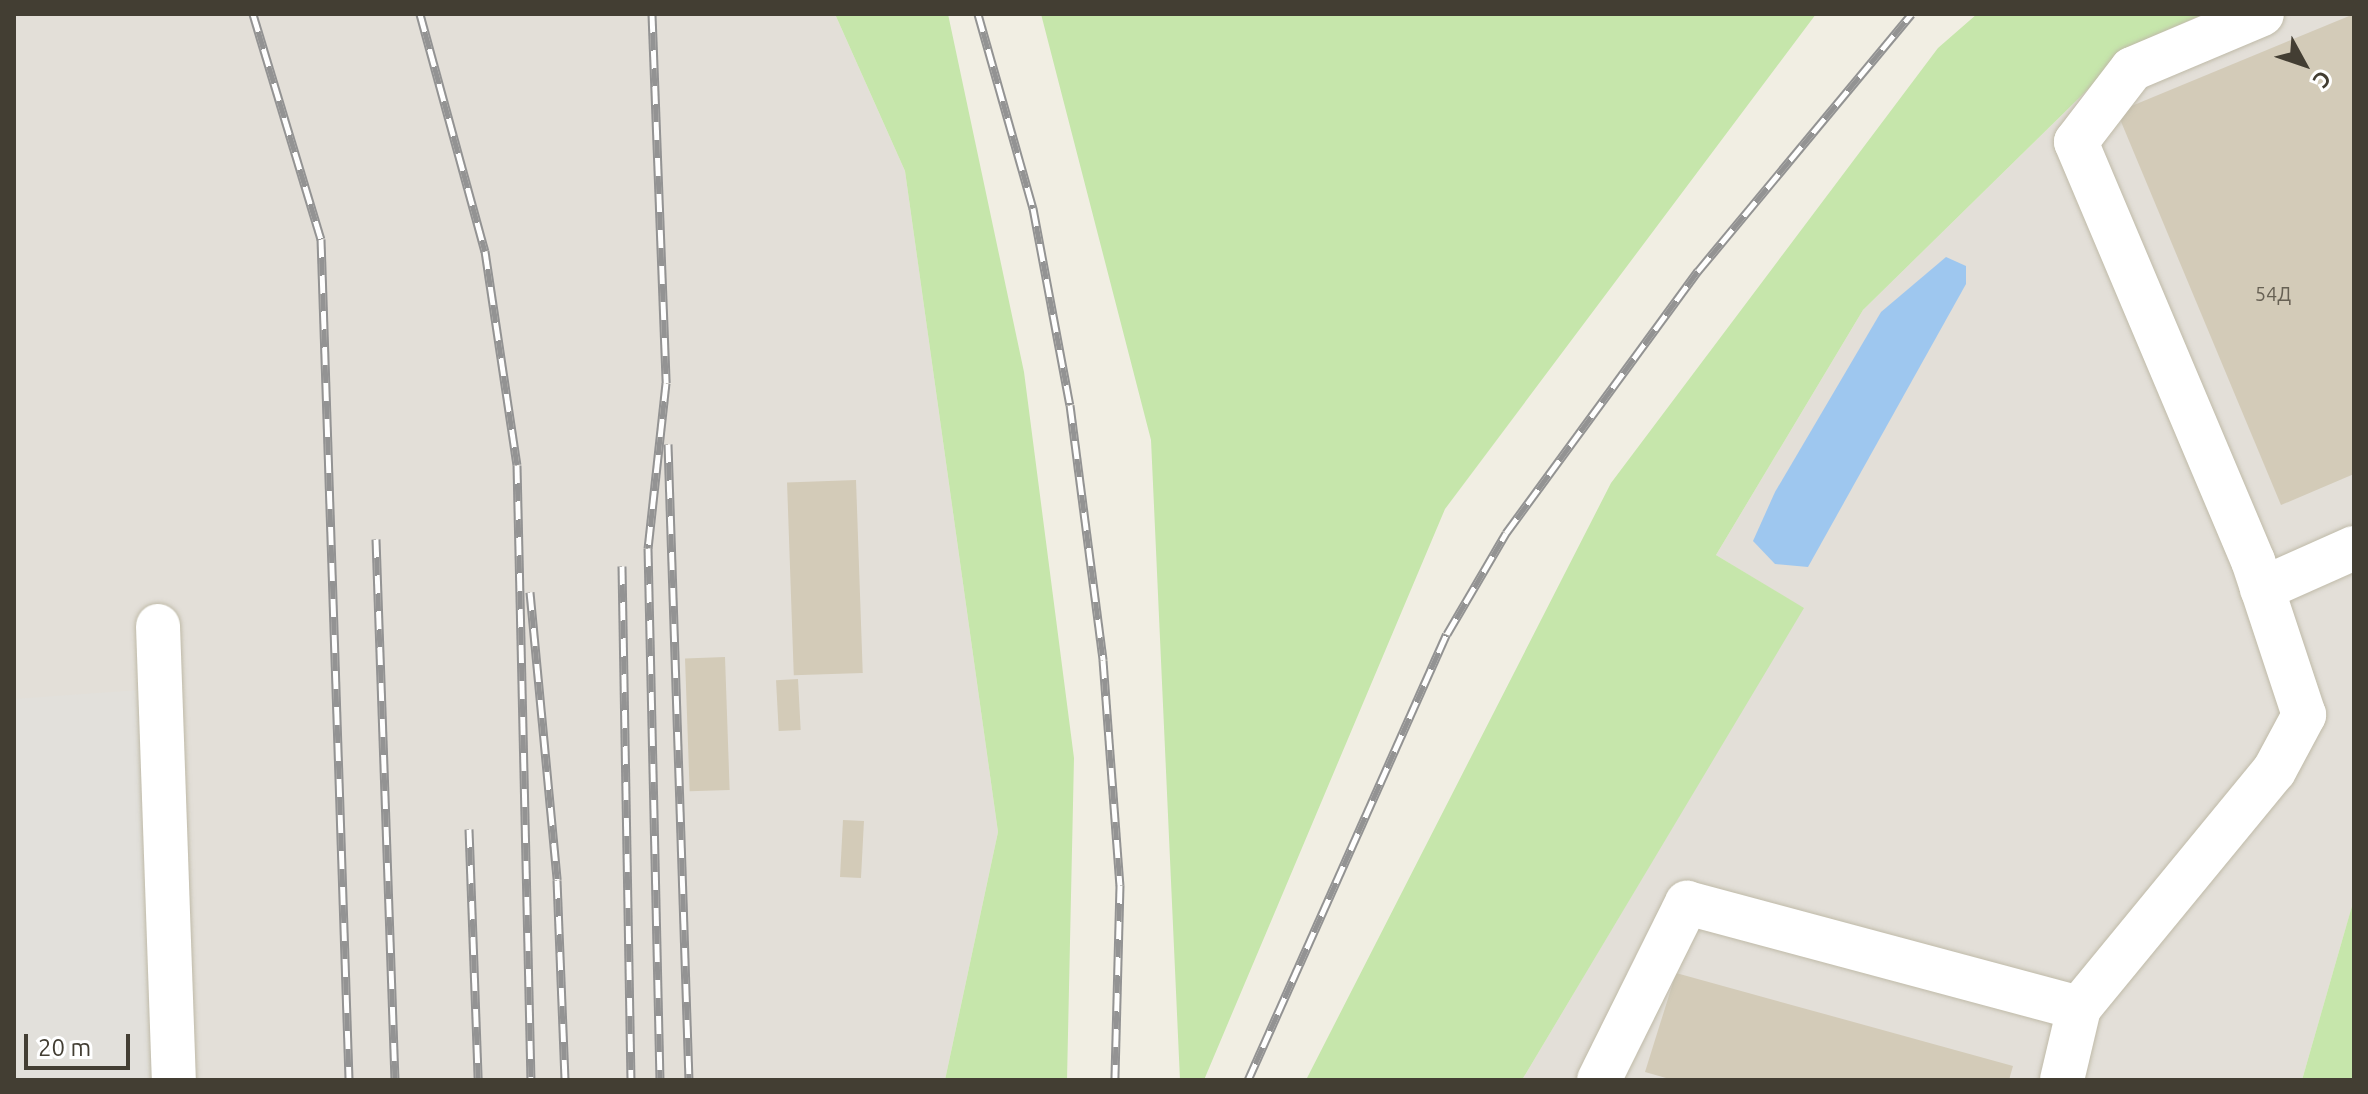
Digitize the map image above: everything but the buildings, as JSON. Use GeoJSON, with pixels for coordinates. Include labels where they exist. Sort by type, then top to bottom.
{"type":"FeatureCollection","features":[{"type":"Feature","properties":{"kind":"lane"},"geometry":{"type":"LineString","coordinates":[[2062,1080],[2079,1008],[2274,771],[2304,715],[2262,589],[2076,142],[2132,69],[2262,14]]}},
{"type":"Feature","properties":{"kind":"lane"},"geometry":{"type":"LineString","coordinates":[[2262,589],[2354,548]]}},
{"type":"Feature","properties":{"kind":"lane"},"geometry":{"type":"LineString","coordinates":[[158,626],[174,1080]]}},
{"type":"Feature","properties":{"kind":"lane"},"geometry":{"type":"LineString","coordinates":[[1599,1080],[1687,903],[2079,1008]]}},
{"type":"Feature","properties":{"kind":"shaded area"},"geometry":{"type":"Polygon","coordinates":[[[14,14],[835,14],[905,171],[998,832],[945,1080],[14,1080],[14,14]]]}},
{"type":"Feature","properties":{"kind":"shaded area"},"geometry":{"type":"Polygon","coordinates":[[[2204,14],[2354,14],[2354,899],[2302,1080],[1522,1080],[1803,608],[1716,555],[1863,310],[2133,45],[2204,14]]]}},
{"type":"Feature","properties":{"kind":"shaded area"},"geometry":{"type":"Polygon","coordinates":[[[139,690],[162,1080],[14,1080],[14,699],[139,690]]]}},
{"type":"Feature","properties":{"kind":"green space"},"geometry":{"type":"Polygon","coordinates":[[[835,14],[948,14],[1024,372],[1074,758],[1067,1080],[945,1080],[998,832],[905,171],[835,14]]]}},
{"type":"Feature","properties":{"kind":"green space"},"geometry":{"type":"Polygon","coordinates":[[[1041,14],[1816,14],[1445,509],[1204,1080],[1180,1080],[1151,440],[1041,14]]]}},
{"type":"Feature","properties":{"kind":"green space"},"geometry":{"type":"Polygon","coordinates":[[[1977,14],[2204,14],[2133,45],[1863,310],[1716,555],[1804,608],[1522,1080],[1306,1080],[1611,483],[1938,48],[1977,14]]]}},
{"type":"Feature","properties":{"kind":"green space"},"geometry":{"type":"Polygon","coordinates":[[[2354,899],[2354,1080],[2302,1080],[2354,899]]]}},
{"type":"Feature","properties":{"kind":"water"},"geometry":{"type":"Polygon","coordinates":[[[1946,257],[1966,266],[1966,284],[1808,567],[1775,564],[1753,541],[1775,492],[1881,312],[1946,257]]]}},
{"type":"Feature","properties":{"kind":"railway"},"geometry":{"type":"LineString","coordinates":[[253,14],[321,239],[349,1080]]}},
{"type":"Feature","properties":{"kind":"railway"},"geometry":{"type":"LineString","coordinates":[[420,14],[485,251],[517,465],[531,1080]]}},
{"type":"Feature","properties":{"kind":"railway"},"geometry":{"type":"LineString","coordinates":[[652,14],[666,383],[648,548],[660,1080]]}},
{"type":"Feature","properties":{"kind":"railway"},"geometry":{"type":"LineString","coordinates":[[978,14],[1033,208],[1070,405],[1103,660],[1120,885],[1115,1080]]}},
{"type":"Feature","properties":{"kind":"railway"},"geometry":{"type":"LineString","coordinates":[[1248,1080],[1447,634],[1506,533],[1698,271],[1911,14]]}},
{"type":"Feature","properties":{"kind":"railway"},"geometry":{"type":"LineString","coordinates":[[668,444],[689,1080]]}},
{"type":"Feature","properties":{"kind":"railway"},"geometry":{"type":"LineString","coordinates":[[376,539],[395,1080]]}},
{"type":"Feature","properties":{"kind":"railway"},"geometry":{"type":"LineString","coordinates":[[622,566],[631,1080]]}},
{"type":"Feature","properties":{"kind":"railway"},"geometry":{"type":"LineString","coordinates":[[530,592],[557,880],[565,1080]]}},
{"type":"Feature","properties":{"kind":"railway"},"geometry":{"type":"LineString","coordinates":[[469,829],[478,1080]]}}]}
